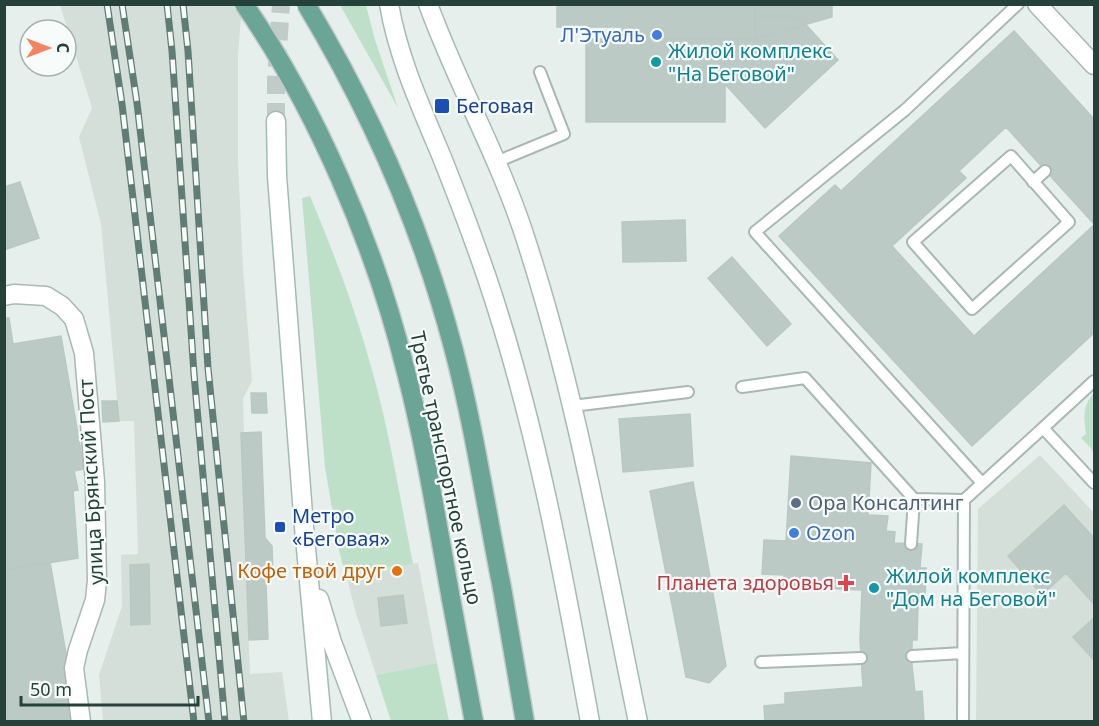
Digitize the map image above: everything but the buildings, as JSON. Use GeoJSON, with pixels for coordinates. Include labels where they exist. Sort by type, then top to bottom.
{"type":"FeatureCollection","features":[{"type":"Feature","properties":{"kind":"main road","name":"Третье транспортное кольцо"},"geometry":{"type":"LineString","coordinates":[[244,4],[299,96],[322,140],[343,186],[377,275],[416,413],[474,722]]}},
{"type":"Feature","properties":{"kind":"main road","name":"Третье транспортное кольцо"},"geometry":{"type":"LineString","coordinates":[[306,4],[366,113],[407,204],[425,253],[460,376],[502,588],[525,722]]}},
{"type":"Feature","properties":{"kind":"main road"},"geometry":{"type":"LineString","coordinates":[[389,4],[404,67],[448,172],[487,279],[513,364],[548,500],[590,722]]}},
{"type":"Feature","properties":{"kind":"main road"},"geometry":{"type":"LineString","coordinates":[[428,4],[522,228],[546,305],[572,406],[638,722]]}},
{"type":"Feature","properties":{"kind":"main road"},"geometry":{"type":"LineString","coordinates":[[1037,4],[1095,66]]}},
{"type":"Feature","properties":{"kind":"main road"},"geometry":{"type":"LineString","coordinates":[[276,122],[277,176],[304,527],[322,722]]}},
{"type":"Feature","properties":{"kind":"main road","name":"улица Брянский Пост"},"geometry":{"type":"LineString","coordinates":[[4,296],[14,294],[46,296],[62,306],[74,319],[84,353],[95,482],[97,581],[95,600],[74,668],[81,722]]}},
{"type":"Feature","properties":{"kind":"main road"},"geometry":{"type":"LineString","coordinates":[[304,527],[319,597],[362,722]]}},
{"type":"Feature","properties":{"kind":"main road"},"geometry":{"type":"LineString","coordinates":[[312,602],[335,722]]}},
{"type":"Feature","properties":{"kind":"lane"},"geometry":{"type":"LineString","coordinates":[[982,483],[755,232],[905,110],[1018,4]]}},
{"type":"Feature","properties":{"kind":"lane"},"geometry":{"type":"LineString","coordinates":[[496,162],[564,134],[540,72]]}},
{"type":"Feature","properties":{"kind":"lane"},"geometry":{"type":"LineString","coordinates":[[1011,156],[1033,182],[1069,222],[972,309],[913,242],[1011,156]]}},
{"type":"Feature","properties":{"kind":"lane"},"geometry":{"type":"LineString","coordinates":[[1033,182],[1045,171]]}},
{"type":"Feature","properties":{"kind":"lane"},"geometry":{"type":"LineString","coordinates":[[742,387],[805,378],[914,499],[911,544]]}},
{"type":"Feature","properties":{"kind":"lane"},"geometry":{"type":"LineString","coordinates":[[914,499],[964,500],[1095,381]]}},
{"type":"Feature","properties":{"kind":"lane"},"geometry":{"type":"LineString","coordinates":[[572,406],[688,392]]}},
{"type":"Feature","properties":{"kind":"lane"},"geometry":{"type":"LineString","coordinates":[[1043,428],[1095,483]]}},
{"type":"Feature","properties":{"kind":"lane"},"geometry":{"type":"LineString","coordinates":[[963,722],[964,500]]}},
{"type":"Feature","properties":{"kind":"lane"},"geometry":{"type":"LineString","coordinates":[[912,656],[963,653]]}},
{"type":"Feature","properties":{"kind":"lane"},"geometry":{"type":"LineString","coordinates":[[761,662],[861,658]]}},
{"type":"Feature","properties":{"kind":"shaded area"},"geometry":{"type":"Polygon","coordinates":[[[60,5],[242,5],[238,55],[238,162],[252,381],[243,399],[244,433],[241,433],[250,674],[282,672],[289,721],[103,721],[99,675],[122,606],[121,555],[138,554],[134,421],[119,421],[101,224],[79,137],[92,108],[78,63],[78,18],[64,18],[60,5]]]}},
{"type":"Feature","properties":{"kind":"shaded area"},"geometry":{"type":"Polygon","coordinates":[[[1040,455],[1094,513],[1094,721],[976,722],[978,509],[1040,455]]]}},
{"type":"Feature","properties":{"kind":"shaded area"},"geometry":{"type":"Polygon","coordinates":[[[418,563],[437,663],[376,675],[346,574],[418,563]]]}},
{"type":"Feature","properties":{"kind":"green space"},"geometry":{"type":"Polygon","coordinates":[[[340,5],[366,5],[398,108],[340,5]]]}},
{"type":"Feature","properties":{"kind":"green space"},"geometry":{"type":"Polygon","coordinates":[[[310,196],[344,282],[372,370],[413,564],[345,574],[325,467],[302,198],[310,196]]]}},
{"type":"Feature","properties":{"kind":"green space"},"geometry":{"type":"Polygon","coordinates":[[[1093,394],[1094,455],[1091,448],[1081,438],[1086,434],[1085,408],[1093,394]]]}},
{"type":"Feature","properties":{"kind":"green space"},"geometry":{"type":"Polygon","coordinates":[[[437,663],[449,721],[391,721],[376,675],[437,663]]]}},
{"type":"Feature","properties":{"kind":"tunnel"},"geometry":{"type":"LineString","coordinates":[[276,121],[281,4]]}},
{"type":"Feature","properties":{"kind":"railway"},"geometry":{"type":"LineString","coordinates":[[107,4],[122,104],[194,722]]}},
{"type":"Feature","properties":{"kind":"railway"},"geometry":{"type":"LineString","coordinates":[[122,4],[137,103],[209,722]]}},
{"type":"Feature","properties":{"kind":"railway"},"geometry":{"type":"LineString","coordinates":[[167,4],[194,374],[225,722]]}},
{"type":"Feature","properties":{"kind":"railway"},"geometry":{"type":"LineString","coordinates":[[183,4],[208,368],[244,722]]}},
{"type":"Feature","properties":{"kind":"place","name":"Л'Этуаль"},"geometry":{"type":"Point","coordinates":[657,35]}},
{"type":"Feature","properties":{"kind":"place","name":"Жилой комплекс \"На Беговой\""},"geometry":{"type":"Point","coordinates":[656,62]}},
{"type":"Feature","properties":{"kind":"place","name":"Беговая"},"geometry":{"type":"Point","coordinates":[442,106]}},
{"type":"Feature","properties":{"kind":"place","name":"Ора Консалтинг"},"geometry":{"type":"Point","coordinates":[796,503]}},
{"type":"Feature","properties":{"kind":"place","name":"Метро «Беговая»"},"geometry":{"type":"Point","coordinates":[280,527]}},
{"type":"Feature","properties":{"kind":"place","name":"Ozon"},"geometry":{"type":"Point","coordinates":[794,533]}},
{"type":"Feature","properties":{"kind":"place","name":"Кофе твой друг"},"geometry":{"type":"Point","coordinates":[397,571]}},
{"type":"Feature","properties":{"kind":"place","name":"Планета здоровья"},"geometry":{"type":"Point","coordinates":[846,583]}},
{"type":"Feature","properties":{"kind":"place","name":"Жилой комплекс \"Дом на Беговой\""},"geometry":{"type":"Point","coordinates":[874,588]}}]}
